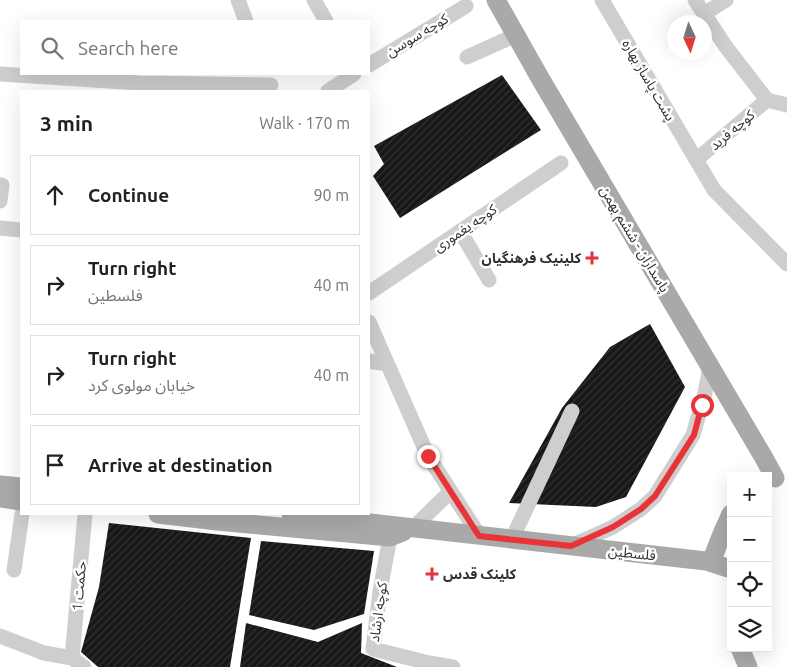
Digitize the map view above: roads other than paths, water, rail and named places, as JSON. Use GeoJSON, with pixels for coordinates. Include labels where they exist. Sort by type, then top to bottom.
{"type":"FeatureCollection","features":[{"type":"Feature","properties":{"kind":"main road","name":"پاسداران - ششم بهمن"},"geometry":{"type":"LineString","coordinates":[[496,0],[770,472]]}},
{"type":"Feature","properties":{"kind":"main road"},"geometry":{"type":"LineString","coordinates":[[0,485],[20,487]]}},
{"type":"Feature","properties":{"kind":"main road"},"geometry":{"type":"LineString","coordinates":[[0,498],[20,500]]}},
{"type":"Feature","properties":{"kind":"main road","name":"فلسطین"},"geometry":{"type":"LineString","coordinates":[[166,515],[217,521],[390,531],[414,528],[711,562],[727,568]]}},
{"type":"Feature","properties":{"kind":"main road","name":"فلسطین"},"geometry":{"type":"LineString","coordinates":[[297,515],[390,531]]}},
{"type":"Feature","properties":{"kind":"main road"},"geometry":{"type":"LineString","coordinates":[[711,562],[730,517]]}},
{"type":"Feature","properties":{"kind":"main road"},"geometry":{"type":"LineString","coordinates":[[742,652],[748,667]]}},
{"type":"Feature","properties":{"kind":"street"},"geometry":{"type":"LineString","coordinates":[[238,0],[246,20]]}},
{"type":"Feature","properties":{"kind":"street"},"geometry":{"type":"LineString","coordinates":[[314,0],[325,20]]}},
{"type":"Feature","properties":{"kind":"street","name":"پشت پاساژ بهاره"},"geometry":{"type":"LineString","coordinates":[[602,0],[714,190],[787,264]]}},
{"type":"Feature","properties":{"kind":"street"},"geometry":{"type":"LineString","coordinates":[[695,0],[726,47],[767,100],[787,105]]}},
{"type":"Feature","properties":{"kind":"street"},"geometry":{"type":"LineString","coordinates":[[704,14],[726,0]]}},
{"type":"Feature","properties":{"kind":"street","name":"کوچه سوسن"},"geometry":{"type":"LineString","coordinates":[[370,64],[466,6]]}},
{"type":"Feature","properties":{"kind":"street"},"geometry":{"type":"LineString","coordinates":[[467,57],[516,35]]}},
{"type":"Feature","properties":{"kind":"street"},"geometry":{"type":"LineString","coordinates":[[0,74],[140,87],[271,83]]}},
{"type":"Feature","properties":{"kind":"street"},"geometry":{"type":"LineString","coordinates":[[330,90],[352,75]]}},
{"type":"Feature","properties":{"kind":"street","name":"کوچه فرید"},"geometry":{"type":"LineString","coordinates":[[696,160],[767,100]]}},
{"type":"Feature","properties":{"kind":"street","name":"کوچه یغموری"},"geometry":{"type":"LineString","coordinates":[[370,292],[561,164]]}},
{"type":"Feature","properties":{"kind":"street"},"geometry":{"type":"LineString","coordinates":[[0,185],[2,185],[0,201]]}},
{"type":"Feature","properties":{"kind":"street"},"geometry":{"type":"LineString","coordinates":[[0,228],[20,230]]}},
{"type":"Feature","properties":{"kind":"street"},"geometry":{"type":"LineString","coordinates":[[460,231],[489,280]]}},
{"type":"Feature","properties":{"kind":"street"},"geometry":{"type":"LineString","coordinates":[[370,324],[428,456],[479,536]]}},
{"type":"Feature","properties":{"kind":"street"},"geometry":{"type":"LineString","coordinates":[[370,361],[387,364]]}},
{"type":"Feature","properties":{"kind":"street"},"geometry":{"type":"LineString","coordinates":[[571,546],[613,527],[641,509],[655,496],[694,435],[706,393],[710,366]]}},
{"type":"Feature","properties":{"kind":"street"},"geometry":{"type":"LineString","coordinates":[[512,539],[572,411]]}},
{"type":"Feature","properties":{"kind":"street"},"geometry":{"type":"LineString","coordinates":[[414,528],[450,492]]}},
{"type":"Feature","properties":{"kind":"street"},"geometry":{"type":"LineString","coordinates":[[14,570],[22,515]]}},
{"type":"Feature","properties":{"kind":"street","name":"حکمت 1"},"geometry":{"type":"LineString","coordinates":[[78,663],[85,515]]}},
{"type":"Feature","properties":{"kind":"street","name":"کوچه ارشاد"},"geometry":{"type":"LineString","coordinates":[[390,531],[373,649],[428,665],[453,667]]}},
{"type":"Feature","properties":{"kind":"street"},"geometry":{"type":"LineString","coordinates":[[0,636],[44,653],[78,663]]}},
{"type":"Feature","properties":{"kind":"place","name":"کلینیک فرهنگیان"},"geometry":{"type":"Point","coordinates":[592,258]}},
{"type":"Feature","properties":{"kind":"place","name":"کلینک قدس"},"geometry":{"type":"Point","coordinates":[432,574]}}]}
